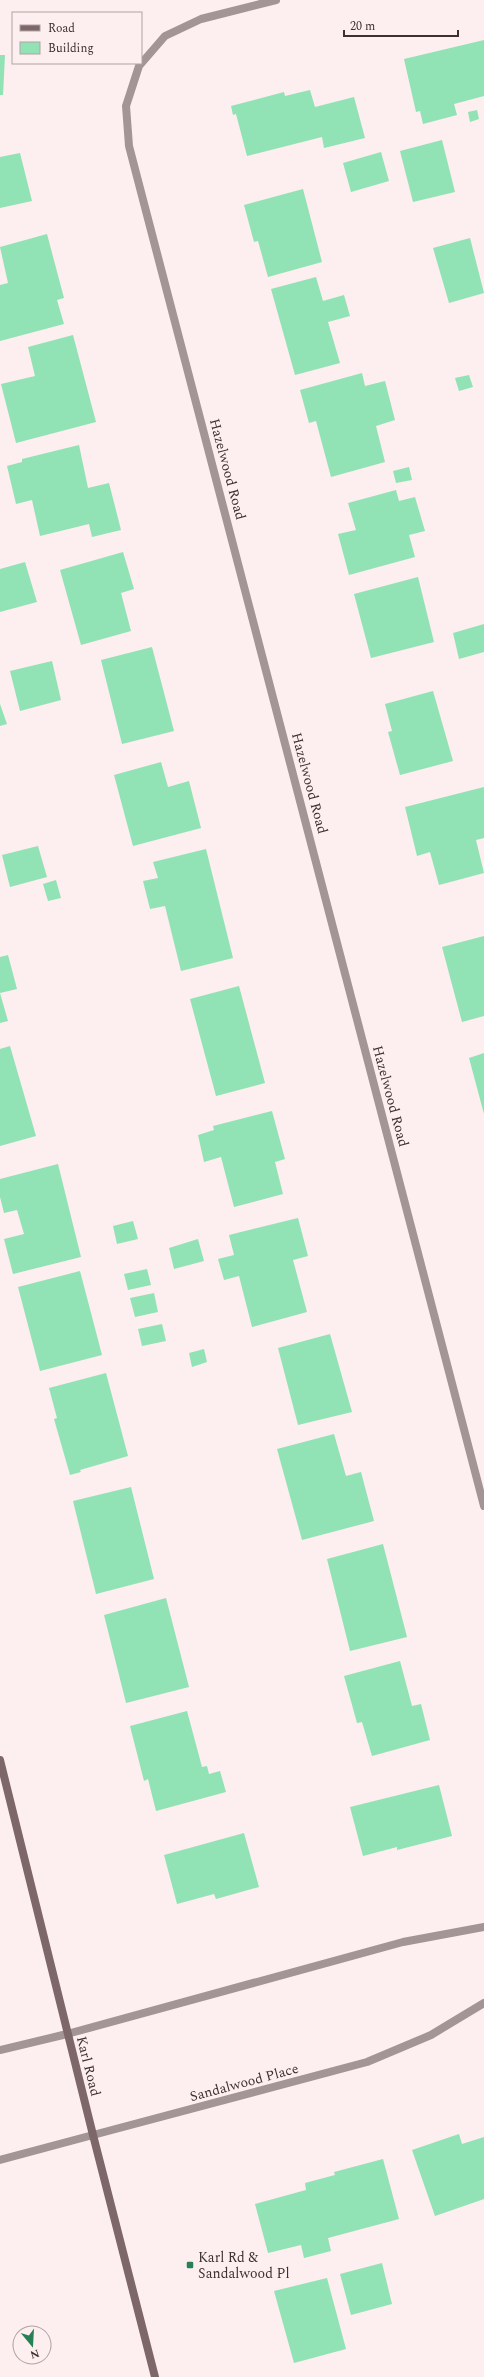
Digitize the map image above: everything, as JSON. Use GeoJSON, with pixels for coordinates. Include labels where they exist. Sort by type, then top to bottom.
{"type":"FeatureCollection","features":[{"type":"Feature","properties":{"kind":"main road","name":"Karl Road"},"geometry":{"type":"LineString","coordinates":[[0,1760],[67,2034],[156,2377]]}},
{"type":"Feature","properties":{"kind":"street","name":"Hazelwood Road"},"geometry":{"type":"LineString","coordinates":[[142,63],[165,36],[201,19],[276,0]]}},
{"type":"Feature","properties":{"kind":"street","name":"Hazelwood Road"},"geometry":{"type":"LineString","coordinates":[[141,64],[126,106],[129,146],[484,1506]]}},
{"type":"Feature","properties":{"kind":"street"},"geometry":{"type":"LineString","coordinates":[[0,2050],[67,2034],[403,1942],[484,1927]]}},
{"type":"Feature","properties":{"kind":"street","name":"Sandalwood Place"},"geometry":{"type":"LineString","coordinates":[[0,2160],[367,2062],[431,2035],[484,2003]]}},
{"type":"Feature","properties":{"kind":"building"},"geometry":{"type":"Polygon","coordinates":[[[484,40],[484,96],[454,104],[457,115],[423,124],[420,111],[416,112],[404,59],[484,40]]]}},
{"type":"Feature","properties":{"kind":"building"},"geometry":{"type":"Polygon","coordinates":[[[0,55],[5,55],[3,95],[0,95],[0,55]]]}},
{"type":"Feature","properties":{"kind":"building"},"geometry":{"type":"Polygon","coordinates":[[[310,90],[315,107],[354,97],[365,138],[324,148],[322,137],[247,156],[236,114],[233,115],[231,106],[284,92],[285,96],[310,90]]]}},
{"type":"Feature","properties":{"kind":"building"},"geometry":{"type":"Polygon","coordinates":[[[477,110],[479,119],[470,122],[468,112],[477,110]]]}},
{"type":"Feature","properties":{"kind":"building"},"geometry":{"type":"Polygon","coordinates":[[[442,140],[455,192],[413,202],[400,151],[442,140]]]}},
{"type":"Feature","properties":{"kind":"building"},"geometry":{"type":"Polygon","coordinates":[[[381,152],[389,181],[351,192],[343,163],[381,152]]]}},
{"type":"Feature","properties":{"kind":"building"},"geometry":{"type":"Polygon","coordinates":[[[20,153],[32,201],[0,208],[0,157],[20,153]]]}},
{"type":"Feature","properties":{"kind":"building"},"geometry":{"type":"Polygon","coordinates":[[[303,189],[322,262],[268,277],[258,241],[254,242],[244,205],[303,189]]]}},
{"type":"Feature","properties":{"kind":"building"},"geometry":{"type":"Polygon","coordinates":[[[47,234],[64,298],[57,300],[64,324],[0,341],[0,285],[8,283],[0,247],[47,234]]]}},
{"type":"Feature","properties":{"kind":"building"},"geometry":{"type":"Polygon","coordinates":[[[470,238],[484,293],[449,303],[433,248],[470,238]]]}},
{"type":"Feature","properties":{"kind":"building"},"geometry":{"type":"Polygon","coordinates":[[[316,277],[323,301],[344,295],[350,316],[328,322],[340,363],[295,375],[271,289],[316,277]]]}},
{"type":"Feature","properties":{"kind":"building"},"geometry":{"type":"Polygon","coordinates":[[[73,335],[96,422],[16,443],[1,384],[35,376],[28,347],[73,335]]]}},
{"type":"Feature","properties":{"kind":"building"},"geometry":{"type":"Polygon","coordinates":[[[362,373],[365,386],[385,381],[395,420],[376,426],[385,462],[331,477],[316,421],[309,423],[300,390],[362,373]]]}},
{"type":"Feature","properties":{"kind":"building"},"geometry":{"type":"Polygon","coordinates":[[[469,375],[473,387],[459,391],[455,378],[469,375]]]}},
{"type":"Feature","properties":{"kind":"building"},"geometry":{"type":"Polygon","coordinates":[[[79,445],[88,488],[109,483],[121,530],[92,537],[89,524],[40,536],[32,500],[16,504],[7,466],[22,462],[22,459],[79,445]]]}},
{"type":"Feature","properties":{"kind":"building"},"geometry":{"type":"Polygon","coordinates":[[[409,467],[412,480],[396,483],[393,471],[409,467]]]}},
{"type":"Feature","properties":{"kind":"building"},"geometry":{"type":"Polygon","coordinates":[[[396,490],[399,501],[415,497],[425,531],[409,535],[415,557],[349,575],[338,534],[356,530],[348,503],[396,490]]]}},
{"type":"Feature","properties":{"kind":"building"},"geometry":{"type":"Polygon","coordinates":[[[123,552],[134,589],[121,593],[131,631],[81,645],[60,570],[123,552]]]}},
{"type":"Feature","properties":{"kind":"building"},"geometry":{"type":"Polygon","coordinates":[[[25,562],[37,602],[0,612],[0,569],[25,562]]]}},
{"type":"Feature","properties":{"kind":"building"},"geometry":{"type":"Polygon","coordinates":[[[418,577],[434,642],[371,658],[354,594],[418,577]]]}},
{"type":"Feature","properties":{"kind":"building"},"geometry":{"type":"Polygon","coordinates":[[[484,624],[484,652],[459,659],[453,633],[484,624]]]}},
{"type":"Feature","properties":{"kind":"building"},"geometry":{"type":"Polygon","coordinates":[[[152,647],[174,731],[122,744],[101,660],[152,647]]]}},
{"type":"Feature","properties":{"kind":"building"},"geometry":{"type":"Polygon","coordinates":[[[52,661],[61,700],[20,711],[10,671],[52,661]]]}},
{"type":"Feature","properties":{"kind":"building"},"geometry":{"type":"Polygon","coordinates":[[[433,691],[453,761],[400,775],[388,732],[392,731],[385,704],[433,691]]]}},
{"type":"Feature","properties":{"kind":"building"},"geometry":{"type":"Polygon","coordinates":[[[0,704],[7,724],[0,726],[0,704]]]}},
{"type":"Feature","properties":{"kind":"building"},"geometry":{"type":"Polygon","coordinates":[[[161,762],[168,787],[189,781],[201,828],[133,846],[114,775],[161,762]]]}},
{"type":"Feature","properties":{"kind":"building"},"geometry":{"type":"Polygon","coordinates":[[[484,787],[484,838],[476,840],[484,873],[439,885],[430,852],[417,856],[405,807],[484,787]]]}},
{"type":"Feature","properties":{"kind":"building"},"geometry":{"type":"Polygon","coordinates":[[[38,846],[47,877],[10,887],[2,855],[38,846]]]}},
{"type":"Feature","properties":{"kind":"building"},"geometry":{"type":"Polygon","coordinates":[[[206,849],[233,958],[181,971],[165,906],[150,909],[143,881],[158,878],[153,862],[206,849]]]}},
{"type":"Feature","properties":{"kind":"building"},"geometry":{"type":"Polygon","coordinates":[[[56,880],[61,898],[48,901],[43,884],[56,880]]]}},
{"type":"Feature","properties":{"kind":"building"},"geometry":{"type":"Polygon","coordinates":[[[484,936],[484,1016],[462,1022],[442,947],[484,936]]]}},
{"type":"Feature","properties":{"kind":"building"},"geometry":{"type":"Polygon","coordinates":[[[8,955],[17,989],[0,993],[0,957],[8,955]]]}},
{"type":"Feature","properties":{"kind":"building"},"geometry":{"type":"Polygon","coordinates":[[[239,986],[265,1083],[216,1096],[190,999],[239,986]]]}},
{"type":"Feature","properties":{"kind":"building"},"geometry":{"type":"Polygon","coordinates":[[[0,993],[8,1021],[0,1023],[0,993]]]}},
{"type":"Feature","properties":{"kind":"building"},"geometry":{"type":"Polygon","coordinates":[[[10,1046],[36,1136],[0,1146],[0,1049],[10,1046]]]}},
{"type":"Feature","properties":{"kind":"building"},"geometry":{"type":"Polygon","coordinates":[[[484,1053],[484,1114],[469,1058],[484,1053]]]}},
{"type":"Feature","properties":{"kind":"building"},"geometry":{"type":"Polygon","coordinates":[[[272,1111],[285,1159],[275,1162],[283,1194],[234,1207],[221,1157],[204,1162],[198,1135],[214,1130],[213,1126],[272,1111]]]}},
{"type":"Feature","properties":{"kind":"building"},"geometry":{"type":"Polygon","coordinates":[[[58,1164],[81,1257],[13,1274],[4,1239],[24,1234],[17,1210],[4,1213],[0,1197],[0,1179],[58,1164]]]}},
{"type":"Feature","properties":{"kind":"building"},"geometry":{"type":"Polygon","coordinates":[[[298,1218],[308,1256],[293,1260],[307,1312],[252,1327],[239,1276],[224,1280],[218,1259],[234,1255],[229,1235],[298,1218]]]}},
{"type":"Feature","properties":{"kind":"building"},"geometry":{"type":"Polygon","coordinates":[[[133,1221],[138,1239],[117,1244],[113,1226],[133,1221]]]}},
{"type":"Feature","properties":{"kind":"building"},"geometry":{"type":"Polygon","coordinates":[[[198,1239],[204,1261],[174,1269],[169,1248],[198,1239]]]}},
{"type":"Feature","properties":{"kind":"building"},"geometry":{"type":"Polygon","coordinates":[[[147,1269],[151,1285],[128,1290],[124,1274],[147,1269]]]}},
{"type":"Feature","properties":{"kind":"building"},"geometry":{"type":"Polygon","coordinates":[[[80,1271],[102,1355],[40,1371],[18,1287],[80,1271]]]}},
{"type":"Feature","properties":{"kind":"building"},"geometry":{"type":"Polygon","coordinates":[[[154,1293],[158,1312],[135,1317],[130,1298],[154,1293]]]}},
{"type":"Feature","properties":{"kind":"building"},"geometry":{"type":"Polygon","coordinates":[[[162,1324],[166,1341],[142,1346],[138,1329],[162,1324]]]}},
{"type":"Feature","properties":{"kind":"building"},"geometry":{"type":"Polygon","coordinates":[[[330,1334],[352,1412],[298,1425],[278,1348],[330,1334]]]}},
{"type":"Feature","properties":{"kind":"building"},"geometry":{"type":"Polygon","coordinates":[[[204,1349],[207,1362],[192,1367],[189,1353],[204,1349]]]}},
{"type":"Feature","properties":{"kind":"building"},"geometry":{"type":"Polygon","coordinates":[[[106,1373],[128,1456],[80,1470],[81,1472],[70,1475],[54,1419],[57,1418],[49,1388],[106,1373]]]}},
{"type":"Feature","properties":{"kind":"building"},"geometry":{"type":"Polygon","coordinates":[[[334,1434],[346,1476],[361,1472],[374,1521],[302,1540],[277,1449],[334,1434]]]}},
{"type":"Feature","properties":{"kind":"building"},"geometry":{"type":"Polygon","coordinates":[[[131,1487],[154,1579],[96,1594],[73,1501],[131,1487]]]}},
{"type":"Feature","properties":{"kind":"building"},"geometry":{"type":"Polygon","coordinates":[[[383,1544],[407,1637],[350,1651],[327,1559],[383,1544]]]}},
{"type":"Feature","properties":{"kind":"building"},"geometry":{"type":"Polygon","coordinates":[[[166,1598],[189,1687],[126,1703],[104,1615],[166,1598]]]}},
{"type":"Feature","properties":{"kind":"building"},"geometry":{"type":"Polygon","coordinates":[[[400,1661],[412,1706],[421,1704],[430,1740],[372,1756],[362,1722],[357,1723],[344,1676],[400,1661]]]}},
{"type":"Feature","properties":{"kind":"building"},"geometry":{"type":"Polygon","coordinates":[[[187,1711],[202,1767],[207,1766],[209,1774],[220,1771],[226,1792],[156,1811],[148,1779],[144,1781],[130,1726],[187,1711]]]}},
{"type":"Feature","properties":{"kind":"building"},"geometry":{"type":"Polygon","coordinates":[[[439,1785],[452,1836],[397,1850],[397,1847],[363,1856],[350,1807],[439,1785]]]}},
{"type":"Feature","properties":{"kind":"building"},"geometry":{"type":"Polygon","coordinates":[[[244,1833],[259,1887],[216,1899],[214,1894],[177,1904],[164,1855],[244,1833]]]}},
{"type":"Feature","properties":{"kind":"building"},"geometry":{"type":"Polygon","coordinates":[[[459,2134],[462,2144],[484,2137],[484,2199],[435,2216],[412,2150],[459,2134]]]}},
{"type":"Feature","properties":{"kind":"building"},"geometry":{"type":"Polygon","coordinates":[[[383,2159],[399,2219],[328,2238],[331,2251],[304,2258],[301,2245],[268,2253],[255,2204],[306,2190],[305,2183],[335,2175],[334,2172],[383,2159]]]}},
{"type":"Feature","properties":{"kind":"building"},"geometry":{"type":"Polygon","coordinates":[[[382,2263],[392,2304],[351,2315],[340,2274],[382,2263]]]}},
{"type":"Feature","properties":{"kind":"building"},"geometry":{"type":"Polygon","coordinates":[[[327,2278],[346,2349],[294,2363],[274,2291],[327,2278]]]}},
{"type":"Feature","properties":{"kind":"place","name":"Karl Rd & Sandalwood Pl"},"geometry":{"type":"Point","coordinates":[190,2265]}}]}
